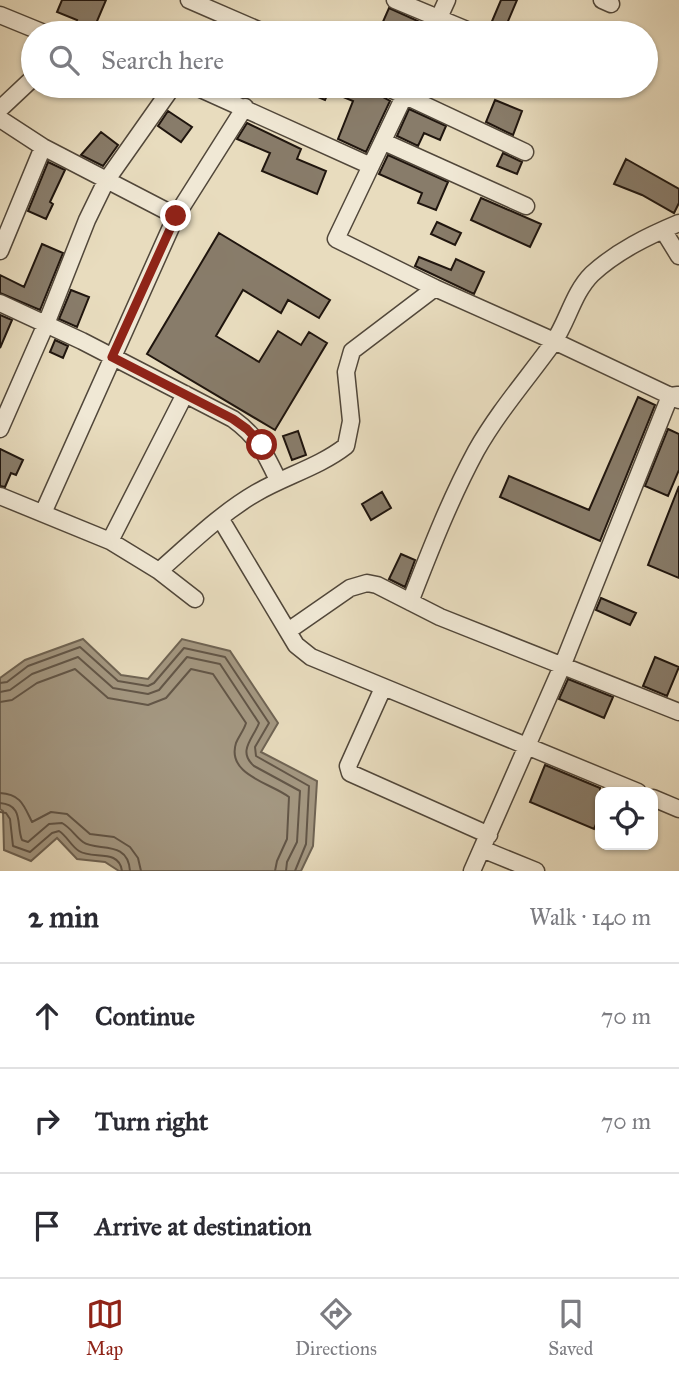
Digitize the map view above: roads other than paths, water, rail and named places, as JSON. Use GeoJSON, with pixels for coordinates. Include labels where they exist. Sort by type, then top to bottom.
{"type":"FeatureCollection","features":[{"type":"Feature","properties":{"kind":"street"},"geometry":{"type":"LineString","coordinates":[[189,0],[237,21]]}},
{"type":"Feature","properties":{"kind":"street"},"geometry":{"type":"LineString","coordinates":[[395,0],[427,21]]}},
{"type":"Feature","properties":{"kind":"street"},"geometry":{"type":"LineString","coordinates":[[437,21],[447,0]]}},
{"type":"Feature","properties":{"kind":"street"},"geometry":{"type":"LineString","coordinates":[[0,15],[21,24]]}},
{"type":"Feature","properties":{"kind":"street"},"geometry":{"type":"LineString","coordinates":[[0,109],[21,89]]}},
{"type":"Feature","properties":{"kind":"street"},"geometry":{"type":"LineString","coordinates":[[0,429],[106,181],[165,98]]}},
{"type":"Feature","properties":{"kind":"street"},"geometry":{"type":"LineString","coordinates":[[223,98],[371,166]]}},
{"type":"Feature","properties":{"kind":"street"},"geometry":{"type":"LineString","coordinates":[[403,98],[336,239],[435,288],[676,397],[472,871]]}},
{"type":"Feature","properties":{"kind":"street"},"geometry":{"type":"LineString","coordinates":[[422,98],[525,152]]}},
{"type":"Feature","properties":{"kind":"street"},"geometry":{"type":"LineString","coordinates":[[43,513],[176,216],[245,107]]}},
{"type":"Feature","properties":{"kind":"street"},"geometry":{"type":"LineString","coordinates":[[0,119],[43,147],[176,216]]}},
{"type":"Feature","properties":{"kind":"street"},"geometry":{"type":"LineString","coordinates":[[384,142],[526,206]]}},
{"type":"Feature","properties":{"kind":"street"},"geometry":{"type":"LineString","coordinates":[[0,251],[43,147]]}},
{"type":"Feature","properties":{"kind":"street"},"geometry":{"type":"LineString","coordinates":[[410,602],[437,533],[476,452],[499,414],[554,341],[580,288],[591,275],[622,252],[679,223]]}},
{"type":"Feature","properties":{"kind":"street"},"geometry":{"type":"LineString","coordinates":[[663,230],[679,256]]}},
{"type":"Feature","properties":{"kind":"street"},"geometry":{"type":"LineString","coordinates":[[159,571],[220,518],[278,480],[329,458],[346,446],[351,421],[346,372],[352,351],[435,288]]}},
{"type":"Feature","properties":{"kind":"street"},"geometry":{"type":"LineString","coordinates":[[0,303],[210,405],[247,429],[262,445],[278,480]]}},
{"type":"Feature","properties":{"kind":"street"},"geometry":{"type":"LineString","coordinates":[[110,541],[185,394]]}},
{"type":"Feature","properties":{"kind":"street"},"geometry":{"type":"LineString","coordinates":[[0,496],[110,541],[159,571],[195,600]]}},
{"type":"Feature","properties":{"kind":"street"},"geometry":{"type":"LineString","coordinates":[[220,518],[296,645],[311,657],[626,787]]}},
{"type":"Feature","properties":{"kind":"street"},"geometry":{"type":"LineString","coordinates":[[288,631],[350,588],[361,584],[377,585],[440,617],[679,712]]}},
{"type":"Feature","properties":{"kind":"street"},"geometry":{"type":"LineString","coordinates":[[383,688],[351,758],[348,766],[350,773],[536,871]]}},
{"type":"Feature","properties":{"kind":"street"},"geometry":{"type":"LineString","coordinates":[[658,800],[679,809]]}},
{"type":"Feature","properties":{"kind":"water"},"geometry":{"type":"Polygon","coordinates":[[[83,639],[121,675],[148,679],[182,639],[230,651],[278,723],[261,752],[317,781],[313,846],[301,871],[119,871],[105,862],[77,859],[57,838],[31,861],[4,850],[3,811],[0,809],[0,678],[25,660],[83,639]]]}}]}
